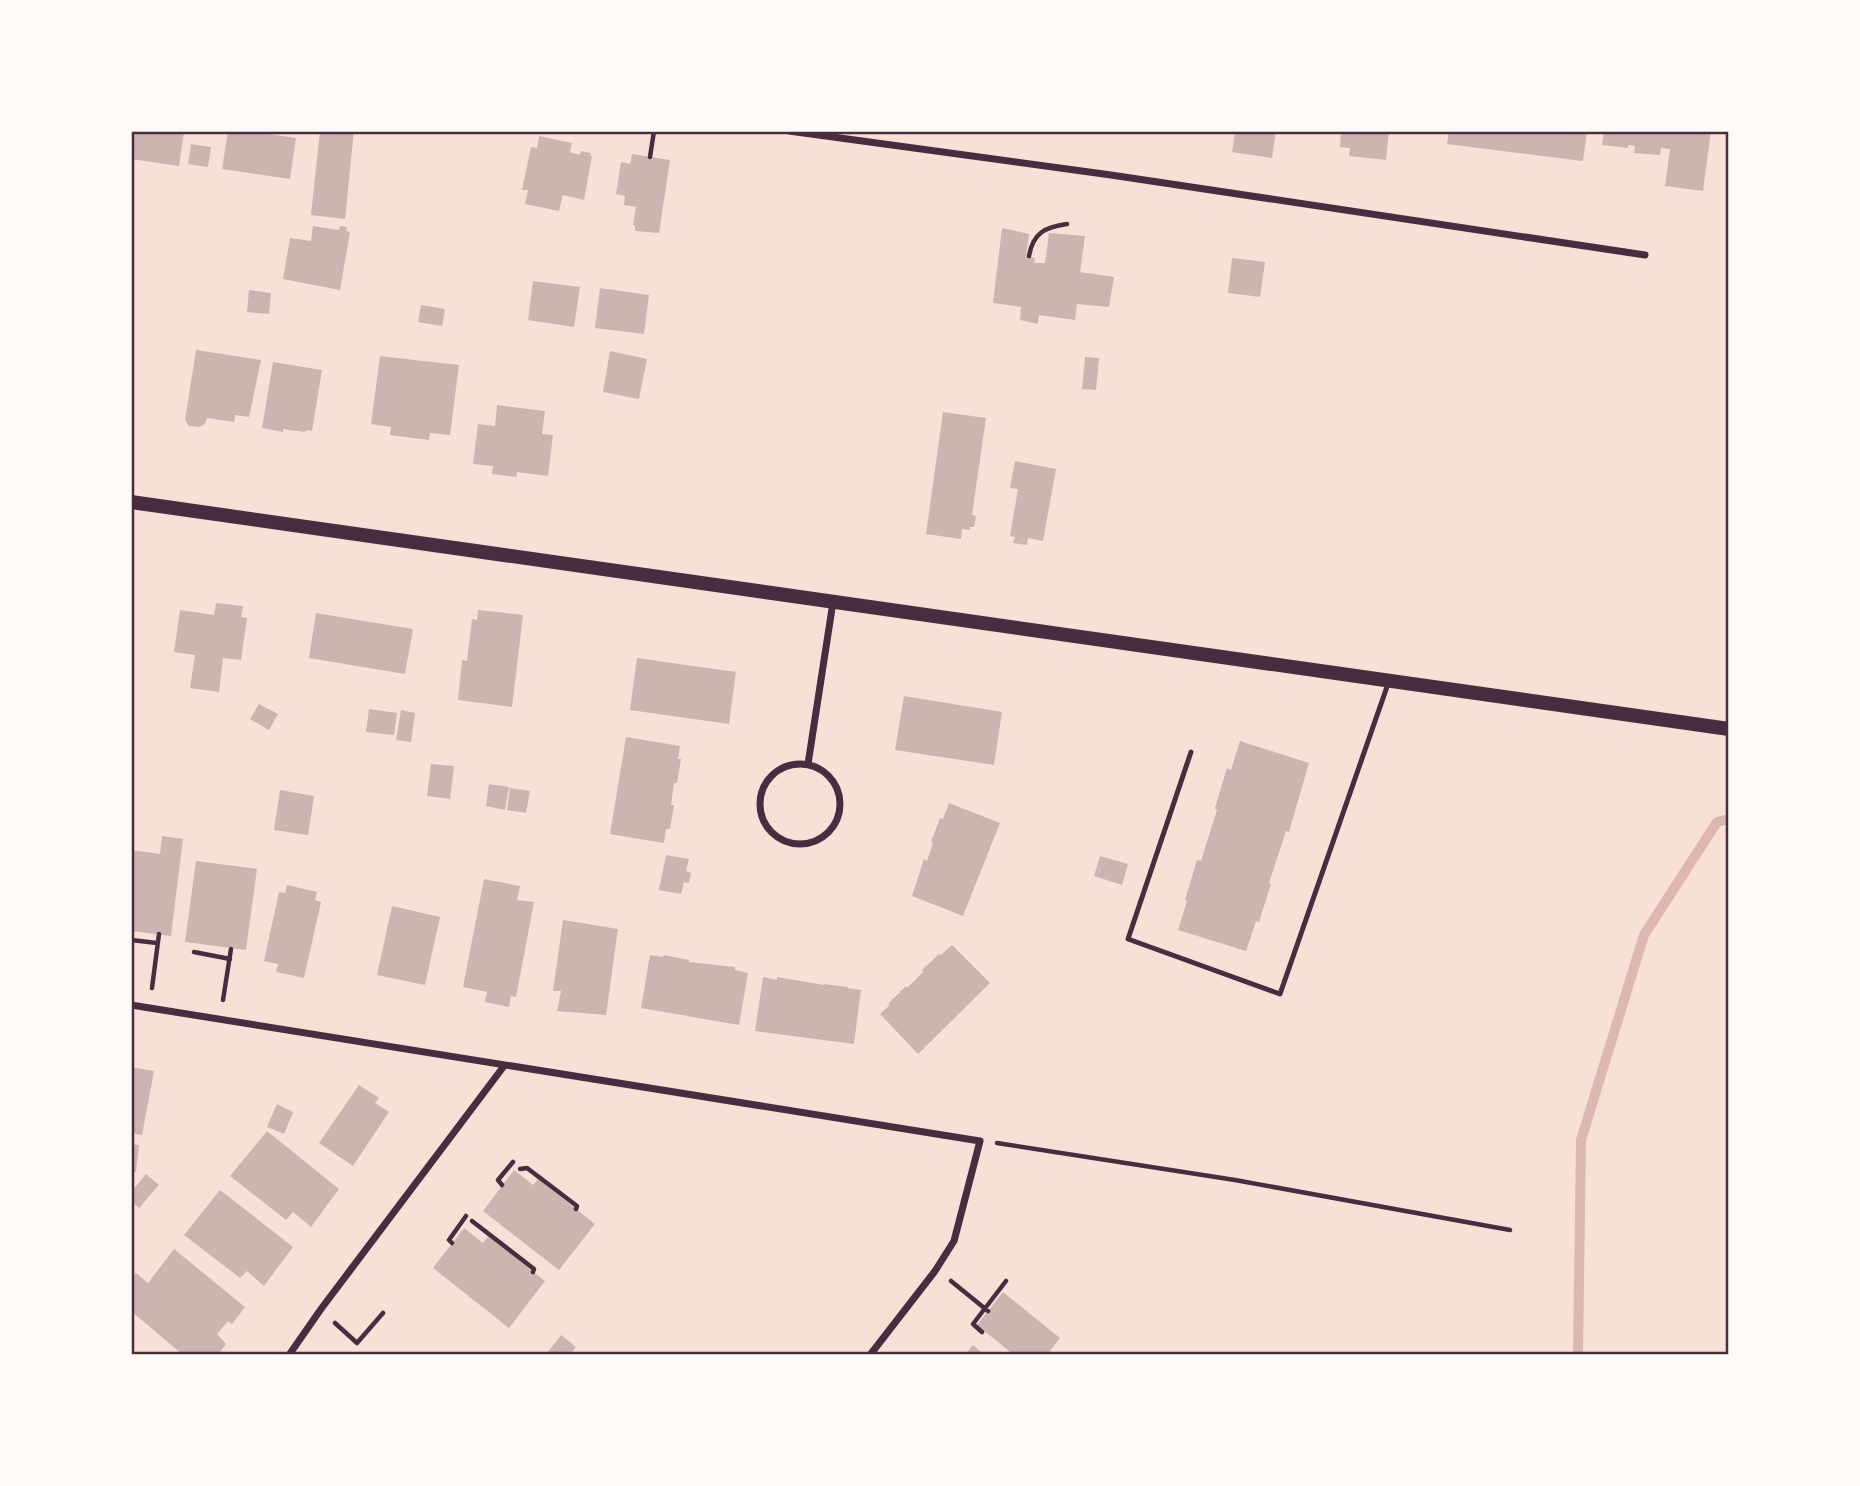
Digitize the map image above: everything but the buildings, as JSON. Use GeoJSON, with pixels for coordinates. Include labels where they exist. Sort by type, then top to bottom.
{"type":"FeatureCollection","features":[{"type":"Feature","properties":{"kind":"main road"},"geometry":{"type":"LineString","coordinates":[[131,502],[1729,729]]}},
{"type":"Feature","properties":{"kind":"street"},"geometry":{"type":"LineString","coordinates":[[789,131],[1124,177],[1645,255]]}},
{"type":"Feature","properties":{"kind":"street"},"geometry":{"type":"LineString","coordinates":[[808,764],[833,602]]}},
{"type":"Feature","properties":{"kind":"street"},"geometry":{"type":"LineString","coordinates":[[808,764],[820,768],[838,788],[840,813],[827,835],[802,844],[792,843],[777,836],[767,826],[761,814],[760,801],[763,787],[781,768],[808,764]]}},
{"type":"Feature","properties":{"kind":"street"},"geometry":{"type":"LineString","coordinates":[[131,1005],[979,1141],[954,1241],[870,1355]]}},
{"type":"Feature","properties":{"kind":"street"},"geometry":{"type":"LineString","coordinates":[[289,1355],[505,1066]]}},
{"type":"Feature","properties":{"kind":"lane"},"geometry":{"type":"LineString","coordinates":[[1191,752],[1128,939],[1280,994],[1389,681]]}},
{"type":"Feature","properties":{"kind":"path"},"geometry":{"type":"LineString","coordinates":[[650,157],[654,131]]}},
{"type":"Feature","properties":{"kind":"path"},"geometry":{"type":"LineString","coordinates":[[1029,256],[1039,233],[1052,226],[1067,224]]}},
{"type":"Feature","properties":{"kind":"path"},"geometry":{"type":"LineString","coordinates":[[149,1008],[159,934]]}},
{"type":"Feature","properties":{"kind":"path"},"geometry":{"type":"LineString","coordinates":[[131,940],[157,943]]}},
{"type":"Feature","properties":{"kind":"path"},"geometry":{"type":"LineString","coordinates":[[220,1019],[231,949]]}},
{"type":"Feature","properties":{"kind":"path"},"geometry":{"type":"LineString","coordinates":[[194,952],[230,959]]}},
{"type":"Feature","properties":{"kind":"path"},"geometry":{"type":"LineString","coordinates":[[979,1141],[1235,1180],[1510,1230]]}},
{"type":"Feature","properties":{"kind":"path"},"geometry":{"type":"LineString","coordinates":[[502,1185],[498,1180],[513,1162]]}},
{"type":"Feature","properties":{"kind":"path"},"geometry":{"type":"LineString","coordinates":[[520,1169],[527,1168],[577,1206],[576,1209]]}},
{"type":"Feature","properties":{"kind":"path"},"geometry":{"type":"LineString","coordinates":[[452,1243],[449,1240],[467,1216]]}},
{"type":"Feature","properties":{"kind":"path"},"geometry":{"type":"LineString","coordinates":[[472,1220],[534,1269],[533,1272]]}},
{"type":"Feature","properties":{"kind":"path"},"geometry":{"type":"LineString","coordinates":[[935,1270],[958,1285],[986,1310]]}},
{"type":"Feature","properties":{"kind":"path"},"geometry":{"type":"LineString","coordinates":[[982,1332],[973,1324],[1006,1281]]}},
{"type":"Feature","properties":{"kind":"path"},"geometry":{"type":"LineString","coordinates":[[321,1310],[357,1343],[383,1313]]}},
{"type":"Feature","properties":{"kind":"waterway"},"geometry":{"type":"LineString","coordinates":[[1578,1355],[1581,1140],[1644,935],[1717,822],[1729,819]]}}]}
